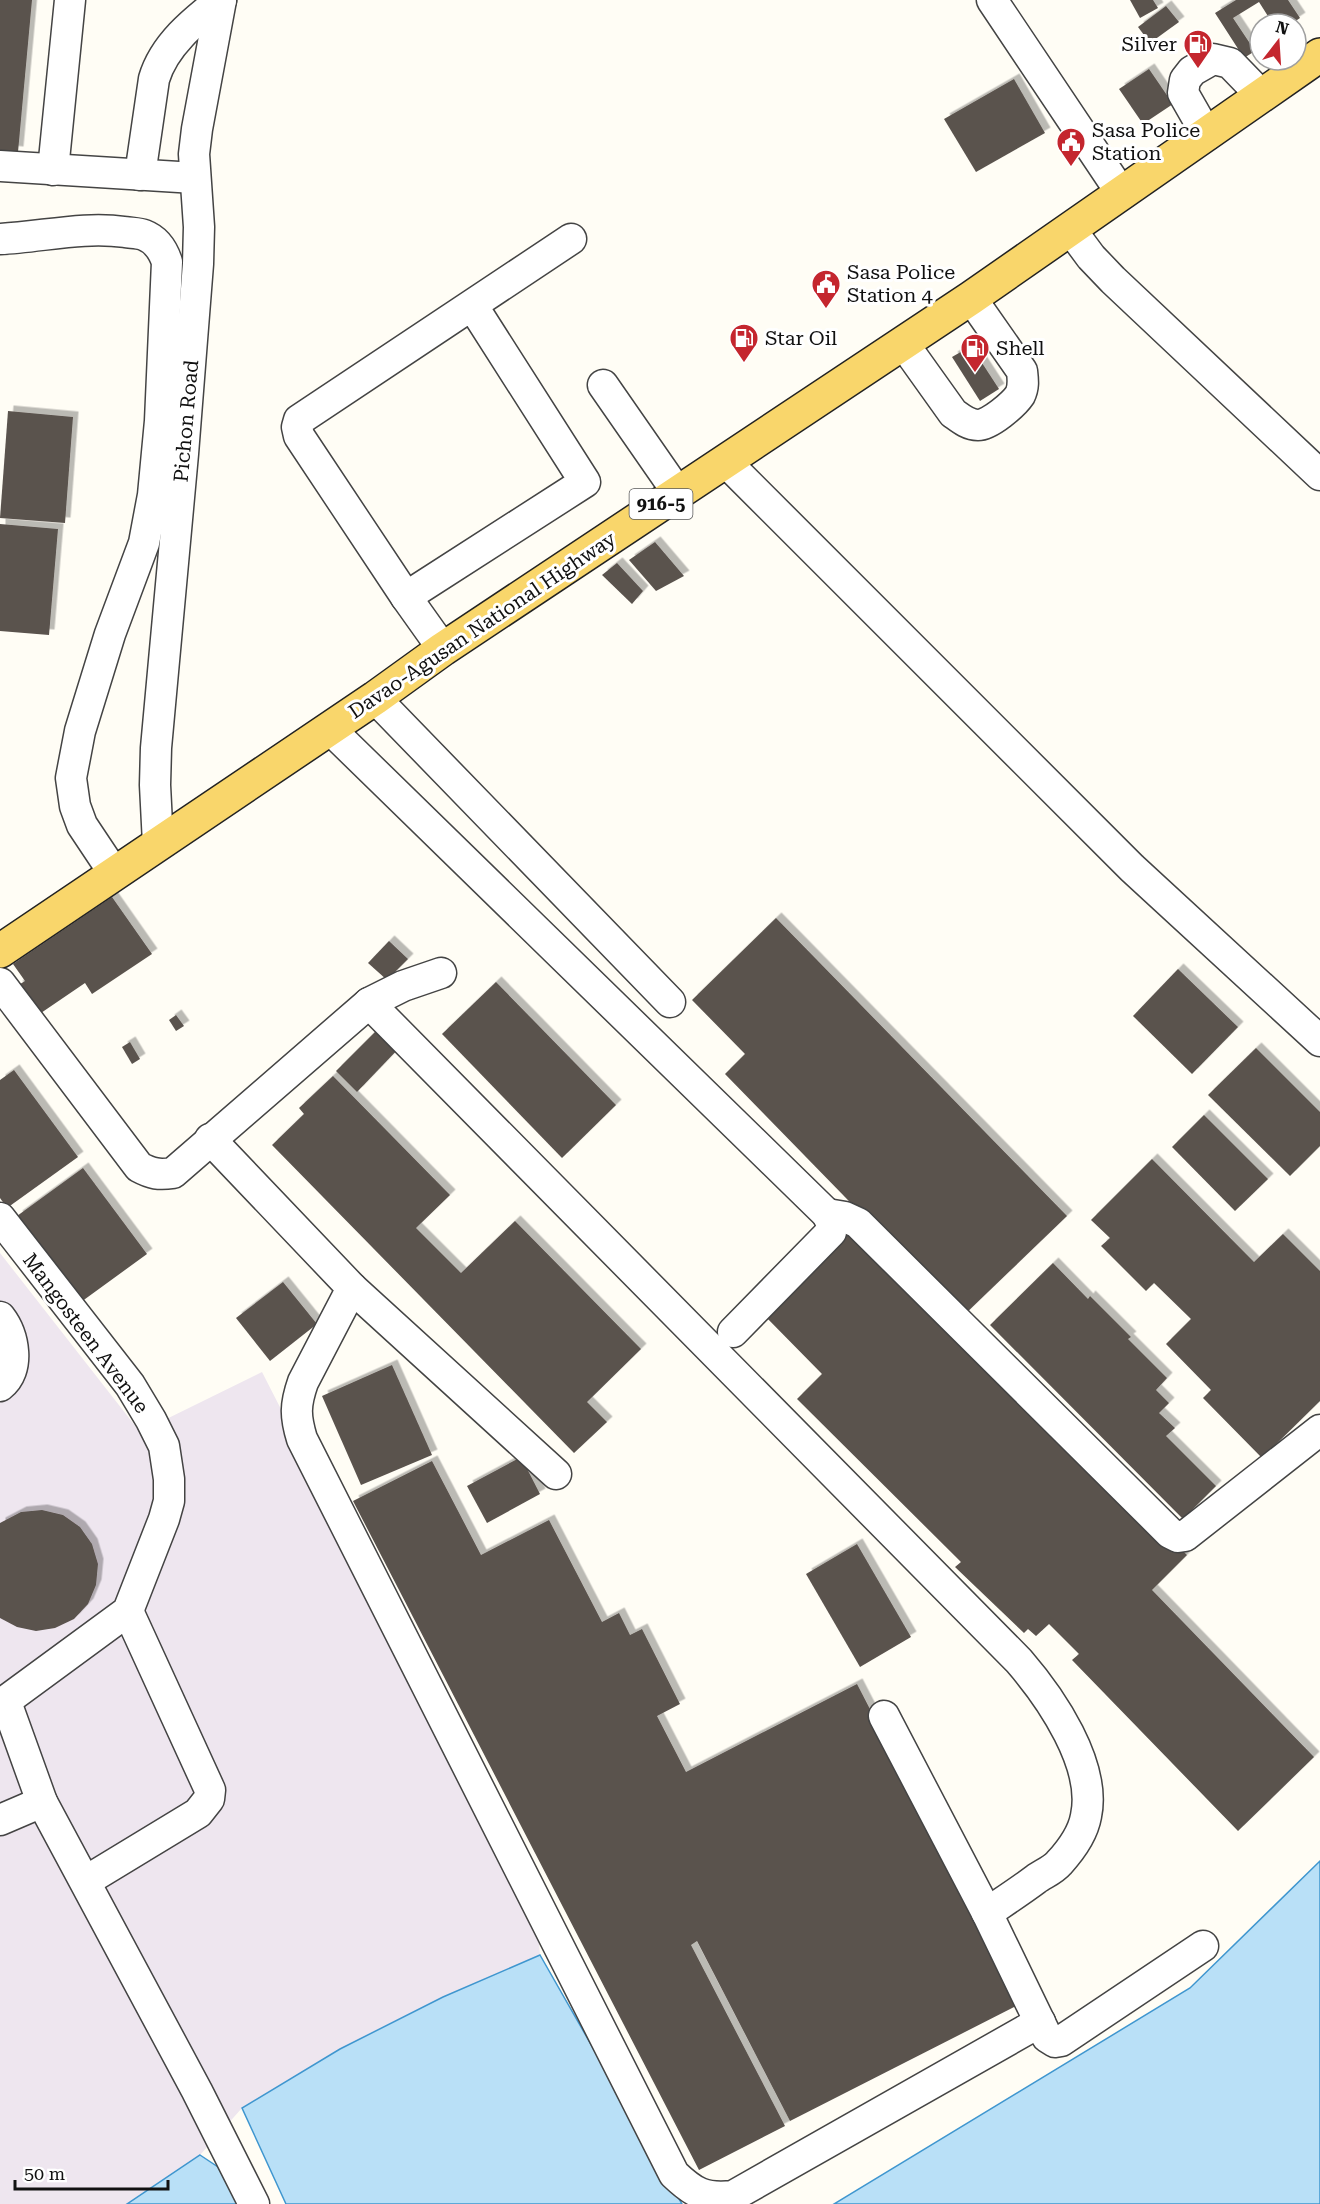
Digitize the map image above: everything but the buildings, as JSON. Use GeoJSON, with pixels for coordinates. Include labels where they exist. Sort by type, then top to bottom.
{"type":"FeatureCollection","features":[{"type":"Feature","properties":{"kind":"main road","name":"Davao-Agusan National Highway"},"geometry":{"type":"LineString","coordinates":[[0,951],[330,729],[443,649],[971,298],[1320,55]]}},
{"type":"Feature","properties":{"kind":"street"},"geometry":{"type":"LineString","coordinates":[[52,170],[70,0]]}},
{"type":"Feature","properties":{"kind":"street"},"geometry":{"type":"LineString","coordinates":[[140,175],[157,67],[177,39],[221,0]]}},
{"type":"Feature","properties":{"kind":"street","name":"Pichon Road"},"geometry":{"type":"LineString","coordinates":[[158,844],[156,748],[198,264],[196,129],[221,0]]}},
{"type":"Feature","properties":{"kind":"street"},"geometry":{"type":"LineString","coordinates":[[992,0],[1122,194]]}},
{"type":"Feature","properties":{"kind":"street"},"geometry":{"type":"LineString","coordinates":[[1207,135],[1184,93],[1185,81],[1192,71],[1213,59],[1230,63],[1262,96]]}},
{"type":"Feature","properties":{"kind":"street"},"geometry":{"type":"LineString","coordinates":[[0,166],[195,178]]}},
{"type":"Feature","properties":{"kind":"street"},"geometry":{"type":"LineString","coordinates":[[0,239],[28,238],[85,229],[121,231],[144,235],[158,244],[164,251],[167,262],[160,421],[153,495],[146,534],[110,634],[80,731],[71,778],[75,806],[82,825],[114,873]]}},
{"type":"Feature","properties":{"kind":"street"},"geometry":{"type":"LineString","coordinates":[[1071,230],[1113,280],[1320,476]]}},
{"type":"Feature","properties":{"kind":"street"},"geometry":{"type":"LineString","coordinates":[[443,649],[298,436],[299,420],[571,239]]}},
{"type":"Feature","properties":{"kind":"street"},"geometry":{"type":"LineString","coordinates":[[903,343],[953,413],[964,421],[978,425],[988,422],[1012,405],[1020,394],[1024,382],[1022,371],[971,298]]}},
{"type":"Feature","properties":{"kind":"street"},"geometry":{"type":"LineString","coordinates":[[406,597],[585,482],[472,305]]}},
{"type":"Feature","properties":{"kind":"street"},"geometry":{"type":"LineString","coordinates":[[603,385],[678,493]]}},
{"type":"Feature","properties":{"kind":"street"},"geometry":{"type":"LineString","coordinates":[[725,461],[1132,868],[1320,1041]]}},
{"type":"Feature","properties":{"kind":"street"},"geometry":{"type":"LineString","coordinates":[[375,698],[670,1002]]}},
{"type":"Feature","properties":{"kind":"street"},"geometry":{"type":"LineString","coordinates":[[330,729],[827,1214],[831,1222],[831,1232],[733,1332]]}},
{"type":"Feature","properties":{"kind":"street"},"geometry":{"type":"LineString","coordinates":[[0,983],[139,1167],[151,1174],[159,1175],[174,1173],[210,1139],[369,1003],[403,986],[441,973]]}},
{"type":"Feature","properties":{"kind":"street"},"geometry":{"type":"LineString","coordinates":[[369,1003],[1019,1661],[1039,1684],[1059,1714],[1076,1752],[1087,1786],[1086,1817],[1076,1840],[1057,1865],[987,1913]]}},
{"type":"Feature","properties":{"kind":"street"},"geometry":{"type":"LineString","coordinates":[[210,1139],[352,1288],[556,1474]]}},
{"type":"Feature","properties":{"kind":"street"},"geometry":{"type":"LineString","coordinates":[[827,1214],[845,1217],[858,1223],[1170,1533],[1185,1536],[1320,1430]]}},
{"type":"Feature","properties":{"kind":"street","name":"Mangosteen Avenue"},"geometry":{"type":"LineString","coordinates":[[0,1218],[130,1385],[164,1446],[168,1463],[168,1500],[164,1519],[128,1611]]}},
{"type":"Feature","properties":{"kind":"street"},"geometry":{"type":"LineString","coordinates":[[352,1288],[298,1395],[295,1410],[302,1439],[674,2174],[690,2189],[705,2196],[715,2198],[732,2196],[1040,2022]]}},
{"type":"Feature","properties":{"kind":"street"},"geometry":{"type":"LineString","coordinates":[[0,1317],[11,1336],[14,1353],[5,1383],[0,1386]]}},
{"type":"Feature","properties":{"kind":"street"},"geometry":{"type":"LineString","coordinates":[[86,1881],[198,1813],[209,1799],[210,1790],[128,1611],[3,1704],[42,1802],[86,1881],[255,2204]]}},
{"type":"Feature","properties":{"kind":"street"},"geometry":{"type":"LineString","coordinates":[[884,1716],[987,1913],[1047,2037],[1054,2042],[1060,2041],[1203,1946]]}},
{"type":"Feature","properties":{"kind":"street"},"geometry":{"type":"LineString","coordinates":[[0,1820],[42,1802]]}},
{"type":"Feature","properties":{"kind":"shaded area"},"geometry":{"type":"Polygon","coordinates":[[[0,1253],[140,1432],[262,1372],[536,1908],[540,1955],[443,1997],[340,2049],[242,2108],[200,2155],[127,2204],[0,2204],[0,1253]]]}},
{"type":"Feature","properties":{"kind":"water"},"geometry":{"type":"Polygon","coordinates":[[[1320,1861],[1320,2204],[834,2204],[1190,1988],[1320,1861]]]}},
{"type":"Feature","properties":{"kind":"water"},"geometry":{"type":"Polygon","coordinates":[[[540,1955],[682,2204],[286,2204],[242,2108],[340,2049],[443,1997],[540,1955]]]}},
{"type":"Feature","properties":{"kind":"water"},"geometry":{"type":"Polygon","coordinates":[[[200,2155],[218,2167],[238,2204],[127,2204],[200,2155]]]}},
{"type":"Feature","properties":{"kind":"place","name":"Silver"},"geometry":{"type":"Point","coordinates":[1198,70]}},
{"type":"Feature","properties":{"kind":"place","name":"Sasa Police Station"},"geometry":{"type":"Point","coordinates":[1071,168]}},
{"type":"Feature","properties":{"kind":"place","name":"Sasa Police Station 4"},"geometry":{"type":"Point","coordinates":[826,310]}},
{"type":"Feature","properties":{"kind":"place","name":"Star Oil"},"geometry":{"type":"Point","coordinates":[744,364]}},
{"type":"Feature","properties":{"kind":"place","name":"Shell"},"geometry":{"type":"Point","coordinates":[975,374]}}]}
